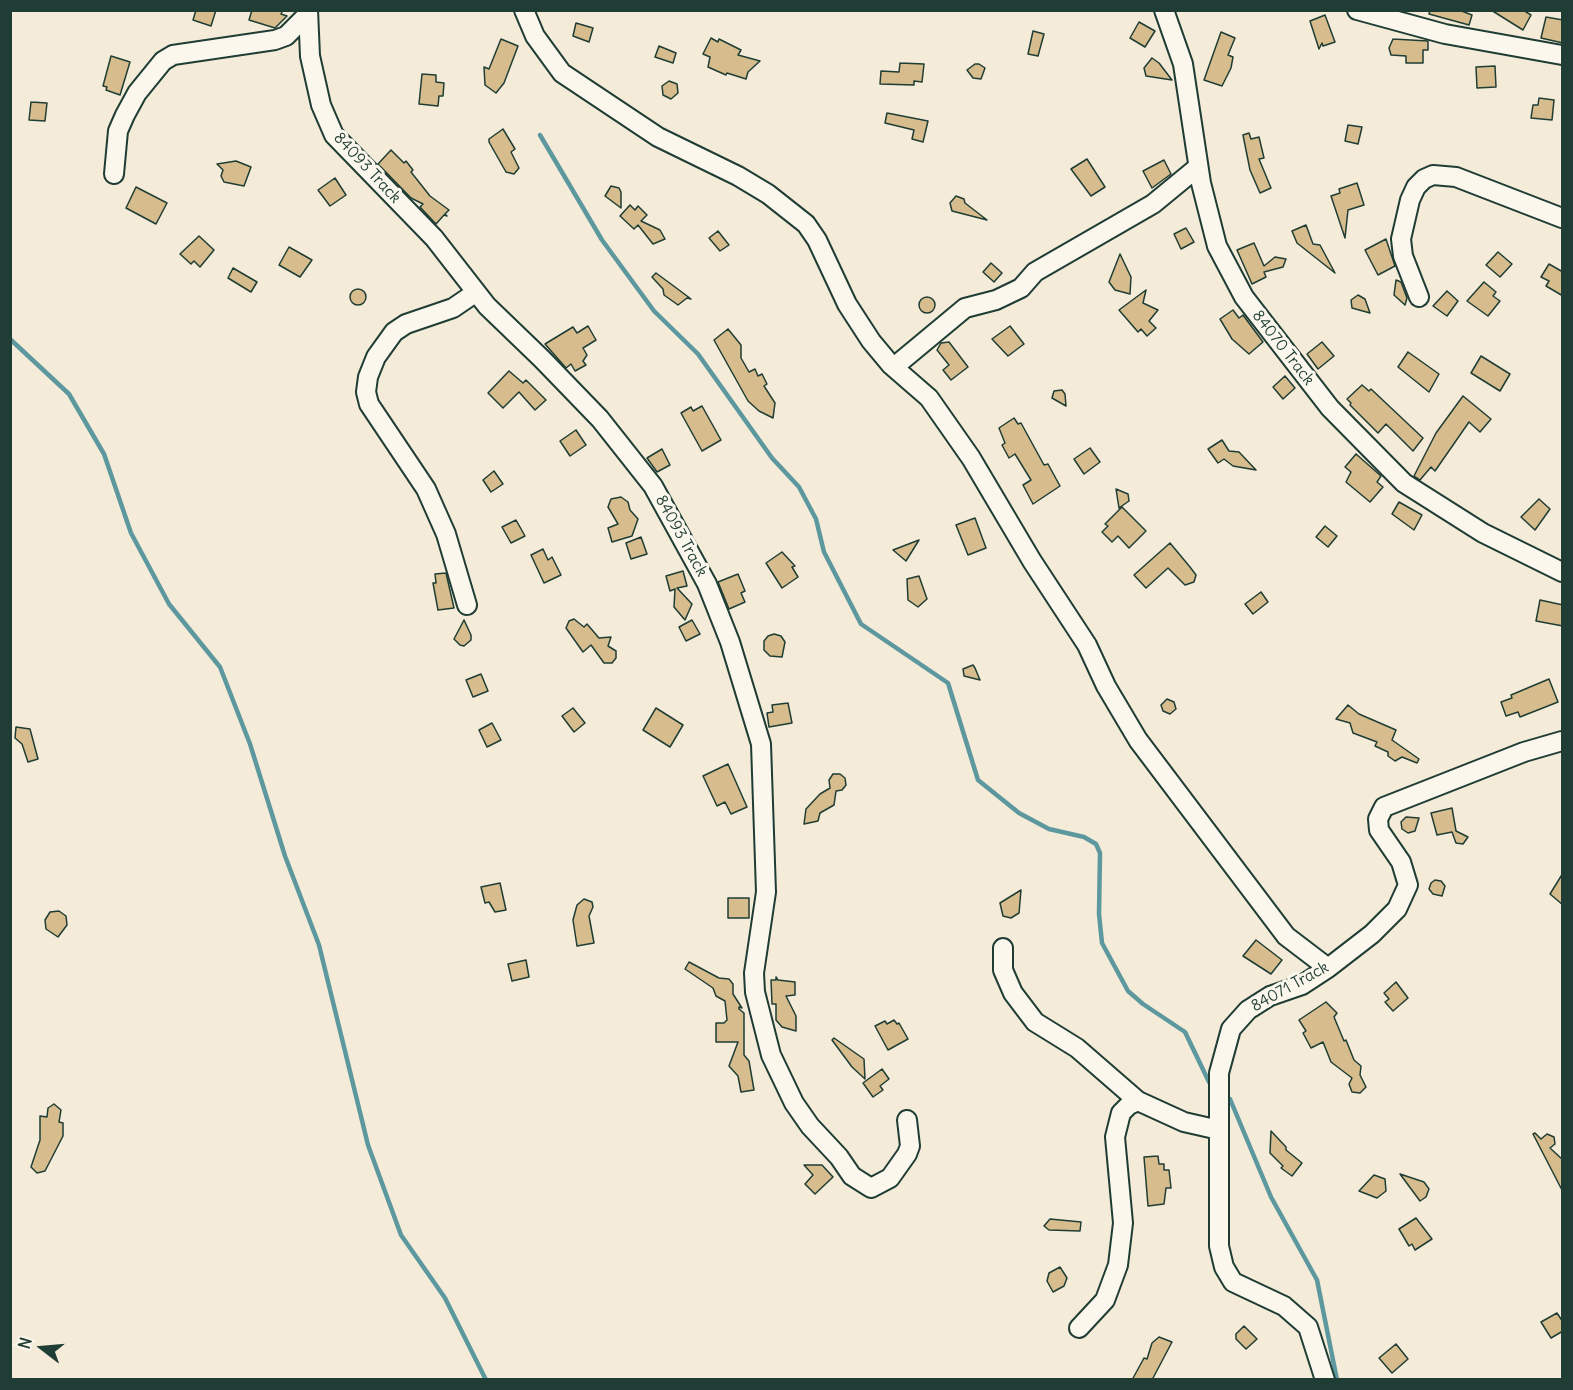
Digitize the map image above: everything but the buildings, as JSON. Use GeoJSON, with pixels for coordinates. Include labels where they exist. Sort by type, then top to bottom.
{"type":"FeatureCollection","features":[{"type":"Feature","properties":{"kind":"street"},"geometry":{"type":"LineString","coordinates":[[524,10],[535,36],[562,73],[658,137],[758,188],[806,224],[817,240],[847,304],[882,356],[930,398],[954,431],[1032,561],[1087,645],[1106,686],[1138,740],[1286,936],[1328,968]]}},
{"type":"Feature","properties":{"kind":"street","name":"84070 Track"},"geometry":{"type":"LineString","coordinates":[[1164,10],[1183,64],[1198,166],[1217,246],[1244,297],[1330,408],[1404,483],[1484,533],[1563,572]]}},
{"type":"Feature","properties":{"kind":"street"},"geometry":{"type":"LineString","coordinates":[[1368,12],[1445,34],[1563,55]]}},
{"type":"Feature","properties":{"kind":"street"},"geometry":{"type":"LineString","coordinates":[[114,174],[118,131],[137,93],[163,61],[173,56],[275,40],[286,36],[307,13]]}},
{"type":"Feature","properties":{"kind":"street","name":"84093 Track"},"geometry":{"type":"LineString","coordinates":[[307,13],[310,56],[321,105],[334,135],[434,238],[475,293],[543,359],[607,428],[653,486],[707,584],[730,642],[761,744],[766,892],[754,973],[762,1026],[771,1055],[794,1103],[852,1176],[866,1187],[881,1185],[890,1178],[907,1154],[910,1146],[907,1120]]}},
{"type":"Feature","properties":{"kind":"street"},"geometry":{"type":"LineString","coordinates":[[894,367],[965,308],[996,300],[1021,288],[1035,272],[1154,204],[1198,166]]}},
{"type":"Feature","properties":{"kind":"street"},"geometry":{"type":"LineString","coordinates":[[1419,297],[1403,256],[1401,239],[1410,200],[1416,187],[1424,179],[1444,174],[1563,218]]}},
{"type":"Feature","properties":{"kind":"street"},"geometry":{"type":"LineString","coordinates":[[467,605],[446,534],[426,489],[369,404],[366,392],[368,377],[376,357],[394,332],[406,324],[453,308],[475,293]]}},
{"type":"Feature","properties":{"kind":"street","name":"84071 Track"},"geometry":{"type":"LineString","coordinates":[[1325,1380],[1316,1345],[1303,1320],[1284,1306],[1233,1282],[1226,1274],[1219,1246],[1220,1073],[1224,1050],[1238,1018],[1270,996],[1302,985],[1328,968],[1372,934],[1397,909],[1405,896],[1408,885],[1406,872],[1379,830],[1378,819],[1384,807],[1524,752],[1563,741]]}},
{"type":"Feature","properties":{"kind":"street"},"geometry":{"type":"LineString","coordinates":[[1003,948],[1003,970],[1025,1011],[1035,1022],[1077,1048],[1138,1101],[1184,1122],[1219,1130]]}},
{"type":"Feature","properties":{"kind":"street"},"geometry":{"type":"LineString","coordinates":[[1079,1328],[1105,1300],[1118,1265],[1123,1223],[1115,1137],[1121,1113],[1129,1105],[1138,1101]]}},
{"type":"Feature","properties":{"kind":"waterway"},"geometry":{"type":"LineString","coordinates":[[540,135],[602,240],[654,311],[698,354],[772,458],[799,487],[816,519],[824,552],[861,624],[948,683],[978,780],[1019,813],[1049,829],[1084,837],[1096,844],[1100,853],[1099,914],[1102,943],[1128,991],[1185,1032],[1209,1082]]}},
{"type":"Feature","properties":{"kind":"waterway"},"geometry":{"type":"LineString","coordinates":[[10,339],[69,394],[104,454],[131,533],[169,604],[220,667],[250,744],[285,856],[319,945],[368,1145],[401,1235],[445,1298],[486,1380]]}},
{"type":"Feature","properties":{"kind":"waterway"},"geometry":{"type":"LineString","coordinates":[[1230,1099],[1271,1197],[1317,1280],[1337,1380]]}}]}
